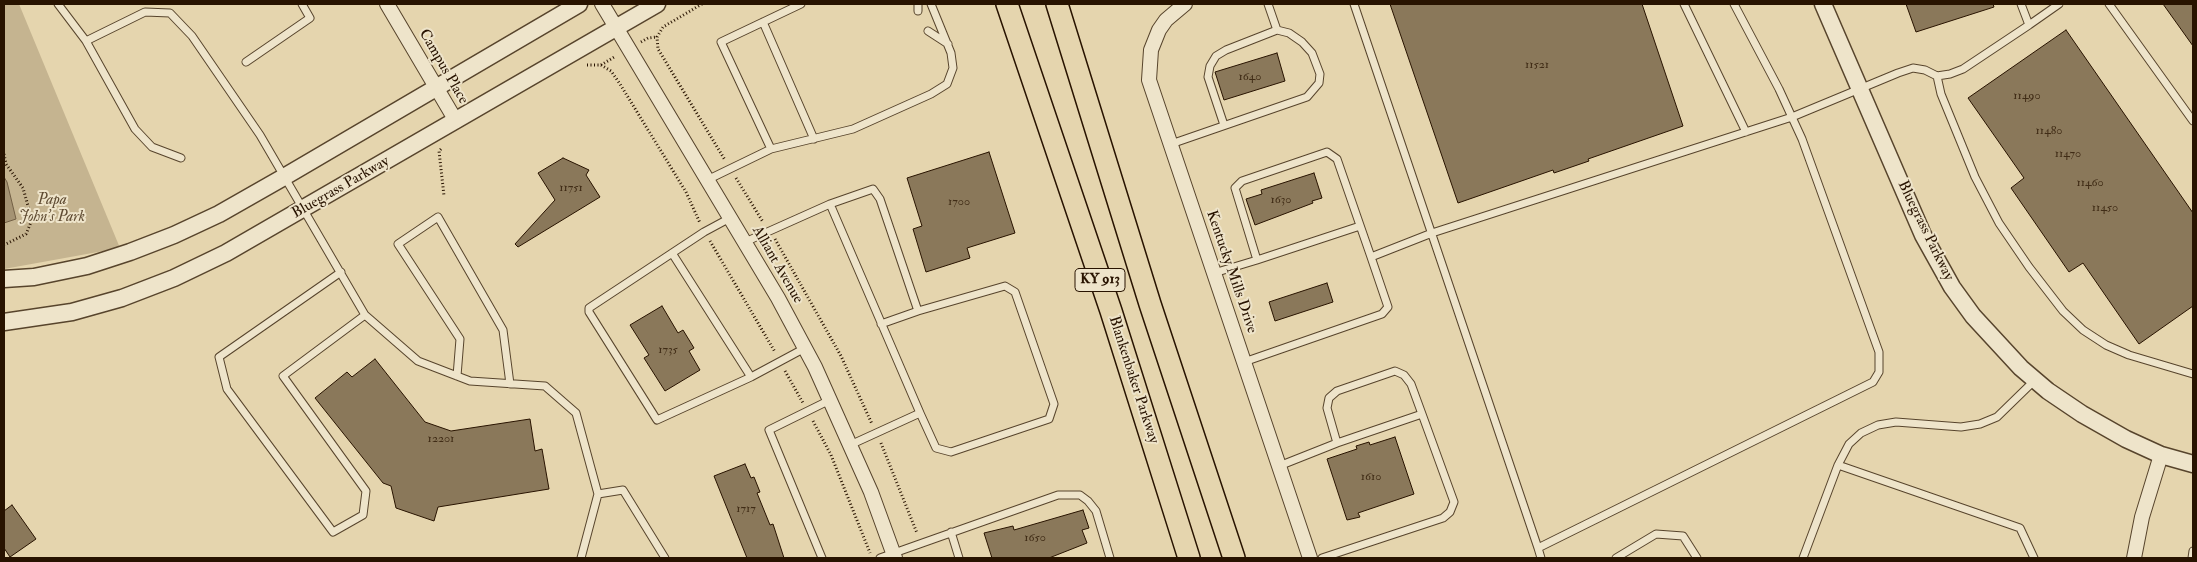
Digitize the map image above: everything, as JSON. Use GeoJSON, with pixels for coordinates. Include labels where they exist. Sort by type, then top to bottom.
{"type":"FeatureCollection","features":[{"type":"Feature","properties":{"kind":"main road","name":"Blankenbaker Parkway"},"geometry":{"type":"LineString","coordinates":[[1007,4],[1111,311],[1189,558]]}},
{"type":"Feature","properties":{"kind":"main road","name":"KY 913"},"geometry":{"type":"LineString","coordinates":[[1057,4],[1150,304],[1234,558]]}},
{"type":"Feature","properties":{"kind":"street","name":"Campus Place"},"geometry":{"type":"LineString","coordinates":[[387,4],[456,121]]}},
{"type":"Feature","properties":{"kind":"street"},"geometry":{"type":"LineString","coordinates":[[4,280],[34,277],[87,266],[174,235],[219,214],[438,88],[578,4]]}},
{"type":"Feature","properties":{"kind":"street","name":"Alliant Avenue"},"geometry":{"type":"LineString","coordinates":[[602,4],[745,242],[805,348],[871,492],[890,557]]}},
{"type":"Feature","properties":{"kind":"street","name":"Bluegrass Parkway"},"geometry":{"type":"LineString","coordinates":[[4,322],[72,312],[122,298],[174,278],[226,253],[304,210],[657,4]]}},
{"type":"Feature","properties":{"kind":"street","name":"Kentucky Mills Drive"},"geometry":{"type":"LineString","coordinates":[[1184,4],[1166,20],[1160,30],[1151,50],[1149,80],[1310,558]]}},
{"type":"Feature","properties":{"kind":"street","name":"Bluegrass Parkway"},"geometry":{"type":"LineString","coordinates":[[1824,4],[1923,235],[1952,287],[1996,343],[2035,380],[2082,414],[2126,440],[2161,455],[2193,464]]}},
{"type":"Feature","properties":{"kind":"street"},"geometry":{"type":"LineString","coordinates":[[2134,558],[2142,517],[2161,455]]}},
{"type":"Feature","properties":{"kind":"lane"},"geometry":{"type":"LineString","coordinates":[[58,4],[86,41],[135,129],[152,147],[181,158]]}},
{"type":"Feature","properties":{"kind":"lane"},"geometry":{"type":"LineString","coordinates":[[246,62],[310,18],[302,4]]}},
{"type":"Feature","properties":{"kind":"lane"},"geometry":{"type":"LineString","coordinates":[[771,149],[721,42],[802,4]]}},
{"type":"Feature","properties":{"kind":"lane"},"geometry":{"type":"LineString","coordinates":[[707,180],[771,149],[853,129],[931,94],[947,84],[953,68],[948,44],[931,4]]}},
{"type":"Feature","properties":{"kind":"lane"},"geometry":{"type":"LineString","coordinates":[[1268,4],[1277,30]]}},
{"type":"Feature","properties":{"kind":"lane"},"geometry":{"type":"LineString","coordinates":[[1354,4],[1541,558]]}},
{"type":"Feature","properties":{"kind":"lane"},"geometry":{"type":"LineString","coordinates":[[1684,4],[1746,132]]}},
{"type":"Feature","properties":{"kind":"lane"},"geometry":{"type":"LineString","coordinates":[[1538,548],[1873,382],[1879,372],[1879,352],[1802,140],[1734,4]]}},
{"type":"Feature","properties":{"kind":"lane"},"geometry":{"type":"LineString","coordinates":[[2022,4],[2029,25]]}},
{"type":"Feature","properties":{"kind":"lane"},"geometry":{"type":"LineString","coordinates":[[1371,257],[1432,233],[1792,117],[1860,87],[1913,68],[1925,70],[1938,76],[1950,74],[1963,69],[2059,4]]}},
{"type":"Feature","properties":{"kind":"lane"},"geometry":{"type":"LineString","coordinates":[[2109,4],[2193,120]]}},
{"type":"Feature","properties":{"kind":"lane"},"geometry":{"type":"LineString","coordinates":[[86,41],[144,12],[170,13],[192,36],[260,135],[342,272],[365,315],[418,361],[470,381],[545,386],[576,414],[598,494],[581,558]]}},
{"type":"Feature","properties":{"kind":"lane"},"geometry":{"type":"LineString","coordinates":[[763,22],[814,139]]}},
{"type":"Feature","properties":{"kind":"lane"},"geometry":{"type":"LineString","coordinates":[[1171,144],[1307,97],[1319,83],[1320,74],[1312,53],[1302,42],[1289,33],[1277,30],[1226,50],[1216,56],[1210,66],[1208,77],[1224,125]]}},
{"type":"Feature","properties":{"kind":"lane"},"geometry":{"type":"LineString","coordinates":[[928,31],[948,44]]}},
{"type":"Feature","properties":{"kind":"lane"},"geometry":{"type":"LineString","coordinates":[[1938,76],[1941,94],[1975,177],[1999,223],[2029,267],[2063,311],[2083,330],[2106,345],[2129,355],[2193,374]]}},
{"type":"Feature","properties":{"kind":"lane"},"geometry":{"type":"LineString","coordinates":[[1244,362],[1382,314],[1388,307],[1337,159],[1326,152],[1242,181],[1235,188],[1257,260]]}},
{"type":"Feature","properties":{"kind":"lane"},"geometry":{"type":"LineString","coordinates":[[745,242],[830,204],[873,190],[880,199],[918,311]]}},
{"type":"Feature","properties":{"kind":"lane"},"geometry":{"type":"LineString","coordinates":[[830,204],[881,324],[936,448],[951,452],[1049,419],[1054,404],[1015,292],[1004,286],[881,324]]}},
{"type":"Feature","properties":{"kind":"lane"},"geometry":{"type":"LineString","coordinates":[[457,376],[460,339],[398,244],[438,217],[503,330],[510,384]]}},
{"type":"Feature","properties":{"kind":"lane"},"geometry":{"type":"LineString","coordinates":[[730,218],[672,253],[589,308],[589,312],[657,420],[751,377],[805,348]]}},
{"type":"Feature","properties":{"kind":"lane"},"geometry":{"type":"LineString","coordinates":[[1214,273],[1360,226]]}},
{"type":"Feature","properties":{"kind":"lane"},"geometry":{"type":"LineString","coordinates":[[672,253],[751,377]]}},
{"type":"Feature","properties":{"kind":"lane"},"geometry":{"type":"LineString","coordinates":[[342,272],[218,357],[227,390],[333,532],[363,515],[366,492],[283,376],[365,315]]}},
{"type":"Feature","properties":{"kind":"lane"},"geometry":{"type":"LineString","coordinates":[[1322,558],[1443,518],[1450,512],[1454,502],[1411,384],[1404,375],[1395,371],[1337,391],[1329,398],[1327,408],[1337,443]]}},
{"type":"Feature","properties":{"kind":"lane"},"geometry":{"type":"LineString","coordinates":[[1803,558],[1838,465],[1849,444],[1861,433],[1878,424],[1896,422],[1917,422],[1962,427],[1980,424],[1997,417],[2035,380]]}},
{"type":"Feature","properties":{"kind":"lane"},"geometry":{"type":"LineString","coordinates":[[822,558],[769,430],[830,400]]}},
{"type":"Feature","properties":{"kind":"lane"},"geometry":{"type":"LineString","coordinates":[[850,445],[920,413]]}},
{"type":"Feature","properties":{"kind":"lane"},"geometry":{"type":"LineString","coordinates":[[1279,466],[1337,443],[1422,414]]}},
{"type":"Feature","properties":{"kind":"lane"},"geometry":{"type":"LineString","coordinates":[[1838,465],[2020,528],[2034,558]]}},
{"type":"Feature","properties":{"kind":"lane"},"geometry":{"type":"LineString","coordinates":[[598,494],[623,490],[665,558]]}},
{"type":"Feature","properties":{"kind":"lane"},"geometry":{"type":"LineString","coordinates":[[890,557],[920,543],[1058,495],[1080,495],[1088,500],[1096,511],[1110,558]]}},
{"type":"Feature","properties":{"kind":"lane"},"geometry":{"type":"LineString","coordinates":[[951,532],[959,558]]}},
{"type":"Feature","properties":{"kind":"lane"},"geometry":{"type":"LineString","coordinates":[[1616,558],[1656,534],[1683,536],[1697,558]]}},
{"type":"Feature","properties":{"kind":"lane"},"geometry":{"type":"LineString","coordinates":[[2192,558],[2193,551]]}},
{"type":"Feature","properties":{"kind":"path"},"geometry":{"type":"LineString","coordinates":[[702,4],[663,27],[657,37],[658,49],[781,248],[841,356],[876,433],[920,543]]}},
{"type":"Feature","properties":{"kind":"path"},"geometry":{"type":"LineString","coordinates":[[4,154],[6,164],[23,188],[32,220],[26,234],[4,245]]}},
{"type":"Feature","properties":{"kind":"green space","name":"Papa John's Park"},"geometry":{"type":"Polygon","coordinates":[[[4,4],[19,4],[120,248],[4,269],[4,4]]]}},
{"type":"Feature","properties":{"kind":"shaded area"},"geometry":{"type":"Polygon","coordinates":[[[4,177],[7,182],[16,219],[4,223],[4,177]]]}},
{"type":"Feature","properties":{"kind":"building"},"geometry":{"type":"Polygon","coordinates":[[[1390,4],[1642,4],[1683,126],[1588,159],[1589,161],[1554,173],[1553,170],[1458,203],[1390,4]]]}},
{"type":"Feature","properties":{"kind":"building"},"geometry":{"type":"Polygon","coordinates":[[[1906,4],[1993,4],[1994,7],[1916,32],[1906,4]]]}},
{"type":"Feature","properties":{"kind":"building"},"geometry":{"type":"Polygon","coordinates":[[[2163,4],[2193,4],[2193,46],[2163,4]]]}},
{"type":"Feature","properties":{"kind":"building"},"geometry":{"type":"Polygon","coordinates":[[[2066,30],[2193,213],[2193,306],[2139,344],[2083,263],[2069,272],[2011,188],[2024,178],[1968,98],[2066,30]]]}},
{"type":"Feature","properties":{"kind":"building"},"geometry":{"type":"Polygon","coordinates":[[[1277,53],[1285,81],[1224,100],[1215,72],[1277,53]]]}},
{"type":"Feature","properties":{"kind":"building"},"geometry":{"type":"Polygon","coordinates":[[[989,152],[1015,233],[967,248],[970,258],[926,272],[913,229],[922,226],[907,178],[989,152]]]}},
{"type":"Feature","properties":{"kind":"building"},"geometry":{"type":"Polygon","coordinates":[[[563,158],[589,170],[586,175],[600,197],[518,247],[515,244],[555,200],[538,173],[563,158]]]}},
{"type":"Feature","properties":{"kind":"building"},"geometry":{"type":"Polygon","coordinates":[[[1314,173],[1322,198],[1255,225],[1246,199],[1262,194],[1261,190],[1314,173]]]}},
{"type":"Feature","properties":{"kind":"building"},"geometry":{"type":"Polygon","coordinates":[[[1327,283],[1333,302],[1275,321],[1269,302],[1327,283]]]}},
{"type":"Feature","properties":{"kind":"building"},"geometry":{"type":"Polygon","coordinates":[[[662,306],[678,333],[683,330],[694,348],[689,351],[700,370],[665,391],[644,358],[649,355],[630,325],[662,306]]]}},
{"type":"Feature","properties":{"kind":"building"},"geometry":{"type":"Polygon","coordinates":[[[375,359],[425,422],[451,431],[530,419],[535,451],[542,449],[549,489],[438,507],[434,521],[396,508],[391,486],[383,483],[315,398],[347,372],[352,377],[375,359]]]}},
{"type":"Feature","properties":{"kind":"building"},"geometry":{"type":"Polygon","coordinates":[[[1395,437],[1414,494],[1358,513],[1360,517],[1347,520],[1327,459],[1357,449],[1356,446],[1369,442],[1370,445],[1395,437]]]}},
{"type":"Feature","properties":{"kind":"building"},"geometry":{"type":"Polygon","coordinates":[[[745,464],[751,478],[754,477],[760,492],[757,493],[770,525],[773,524],[784,558],[747,558],[714,476],[745,464]]]}},
{"type":"Feature","properties":{"kind":"building"},"geometry":{"type":"Polygon","coordinates":[[[12,505],[36,539],[10,557],[4,548],[4,511],[12,505]]]}},
{"type":"Feature","properties":{"kind":"building"},"geometry":{"type":"Polygon","coordinates":[[[1083,510],[1089,528],[1082,530],[1087,543],[1049,558],[992,558],[984,533],[1013,526],[1014,530],[1083,510]]]}}]}
